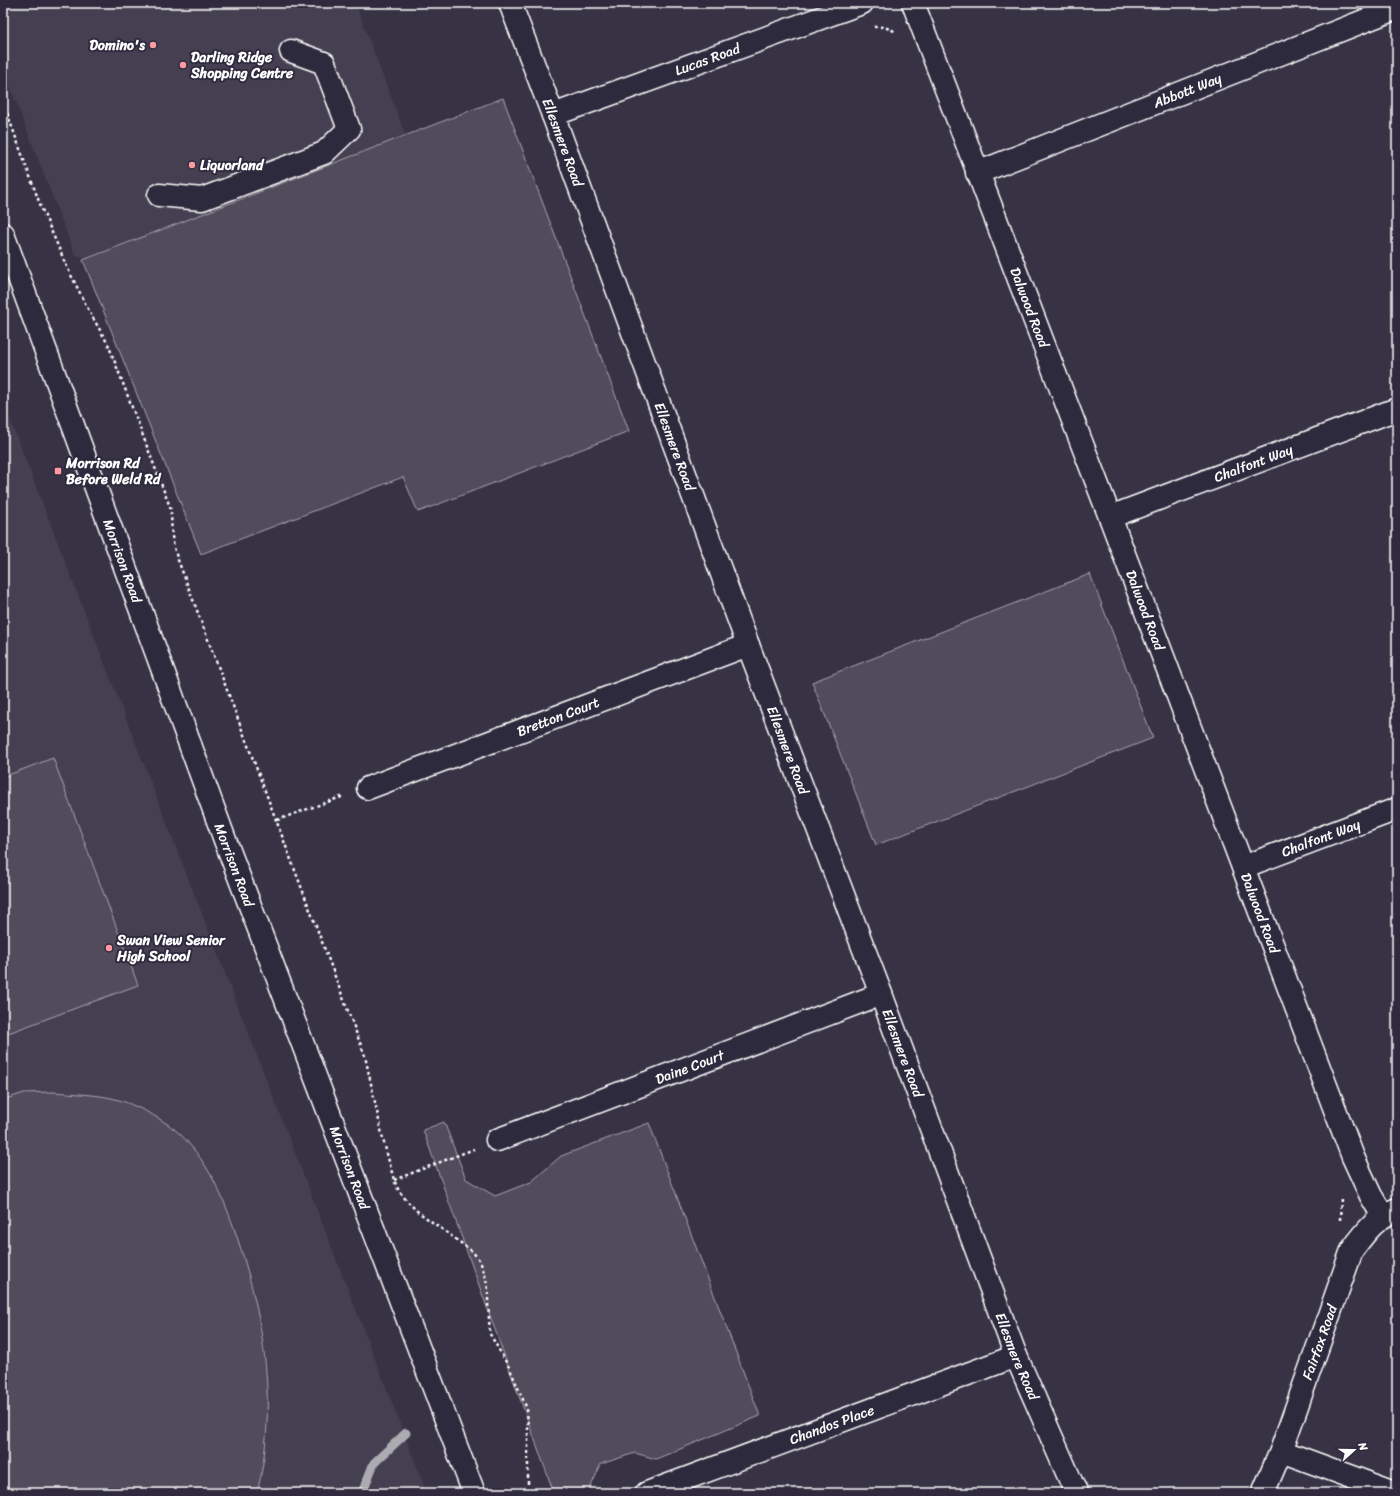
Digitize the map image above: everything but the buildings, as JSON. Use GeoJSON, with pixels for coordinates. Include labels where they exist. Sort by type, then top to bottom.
{"type":"FeatureCollection","features":[{"type":"Feature","properties":{"kind":"street","name":"Ellesmere Road"},"geometry":{"type":"LineString","coordinates":[[510,3],[553,115],[748,646],[881,994],[1016,1356],[1077,1493]]}},
{"type":"Feature","properties":{"kind":"street","name":"Lucas Road"},"geometry":{"type":"LineString","coordinates":[[553,115],[862,3]]}},
{"type":"Feature","properties":{"kind":"street","name":"Dalwood Road"},"geometry":{"type":"LineString","coordinates":[[913,3],[1110,517],[1352,1157],[1371,1196],[1390,1212]]}},
{"type":"Feature","properties":{"kind":"street","name":"Abbott Way"},"geometry":{"type":"LineString","coordinates":[[977,173],[1397,8]]}},
{"type":"Feature","properties":{"kind":"street"},"geometry":{"type":"LineString","coordinates":[[159,194],[202,199],[324,152],[349,129],[324,63],[291,51]]}},
{"type":"Feature","properties":{"kind":"street","name":"Morrison Road"},"geometry":{"type":"LineString","coordinates":[[3,234],[225,840],[474,1493]]}},
{"type":"Feature","properties":{"kind":"street","name":"Chalfont Way"},"geometry":{"type":"LineString","coordinates":[[1110,517],[1397,409]]}},
{"type":"Feature","properties":{"kind":"street","name":"Bretton Court"},"geometry":{"type":"LineString","coordinates":[[368,788],[748,646]]}},
{"type":"Feature","properties":{"kind":"street","name":"Chalfont Way"},"geometry":{"type":"LineString","coordinates":[[1243,867],[1397,809]]}},
{"type":"Feature","properties":{"kind":"street","name":"Daine Court"},"geometry":{"type":"LineString","coordinates":[[497,1140],[881,994]]}},
{"type":"Feature","properties":{"kind":"street","name":"Fairfax Road"},"geometry":{"type":"LineString","coordinates":[[1263,1493],[1280,1451],[1352,1250],[1367,1230],[1390,1212]]}},
{"type":"Feature","properties":{"kind":"street","name":"Chandos Place"},"geometry":{"type":"LineString","coordinates":[[647,1493],[1016,1356]]}},
{"type":"Feature","properties":{"kind":"street"},"geometry":{"type":"LineString","coordinates":[[1280,1451],[1395,1493]]}},
{"type":"Feature","properties":{"kind":"path"},"geometry":{"type":"LineString","coordinates":[[3,102],[41,207],[68,269],[89,311],[108,344],[170,507],[172,517],[172,536],[178,560],[365,1056],[377,1113],[394,1180],[399,1191],[417,1211],[461,1242],[472,1251],[480,1261],[488,1289],[490,1334],[510,1369],[527,1409],[528,1493]]}},
{"type":"Feature","properties":{"kind":"path"},"geometry":{"type":"LineString","coordinates":[[277,820],[330,800],[368,788]]}},
{"type":"Feature","properties":{"kind":"path"},"geometry":{"type":"LineString","coordinates":[[394,1180],[497,1140]]}},
{"type":"Feature","properties":{"kind":"shaded area"},"geometry":{"type":"Polygon","coordinates":[[[3,3],[355,3],[406,137],[86,258],[75,255],[3,68],[3,3]]]}},
{"type":"Feature","properties":{"kind":"shaded area"},"geometry":{"type":"Polygon","coordinates":[[[503,98],[629,431],[418,512],[403,477],[201,554],[83,260],[503,98]]]}},
{"type":"Feature","properties":{"kind":"shaded area","name":"Swan View Senior High School"},"geometry":{"type":"Polygon","coordinates":[[[3,402],[427,1493],[3,1493],[3,402]]]}},
{"type":"Feature","properties":{"kind":"shaded area"},"geometry":{"type":"Polygon","coordinates":[[[1090,574],[1153,738],[876,845],[812,682],[1090,574]]]}},
{"type":"Feature","properties":{"kind":"shaded area"},"geometry":{"type":"Polygon","coordinates":[[[53,758],[138,985],[3,1035],[3,777],[53,758]]]}},
{"type":"Feature","properties":{"kind":"shaded area"},"geometry":{"type":"Polygon","coordinates":[[[53,1092],[114,1099],[153,1115],[181,1135],[200,1158],[216,1184],[233,1226],[247,1271],[255,1302],[266,1366],[267,1430],[257,1493],[3,1493],[3,1100],[24,1093],[53,1092]]]}},
{"type":"Feature","properties":{"kind":"shaded area"},"geometry":{"type":"Polygon","coordinates":[[[444,1122],[466,1179],[495,1196],[531,1182],[561,1156],[649,1123],[760,1416],[656,1459],[635,1453],[601,1464],[588,1493],[554,1493],[423,1130],[444,1122]]]}},
{"type":"Feature","properties":{"kind":"waterway"},"geometry":{"type":"LineString","coordinates":[[362,1493],[374,1463],[406,1433]]}},
{"type":"Feature","properties":{"kind":"place","name":"Domino's"},"geometry":{"type":"Point","coordinates":[153,45]}},
{"type":"Feature","properties":{"kind":"place","name":"Darling Ridge Shopping Centre"},"geometry":{"type":"Point","coordinates":[183,65]}},
{"type":"Feature","properties":{"kind":"place","name":"Liquorland"},"geometry":{"type":"Point","coordinates":[192,165]}},
{"type":"Feature","properties":{"kind":"place","name":"Morrison Rd Before Weld Rd"},"geometry":{"type":"Point","coordinates":[58,471]}},
{"type":"Feature","properties":{"kind":"place","name":"Swan View Senior High School"},"geometry":{"type":"Point","coordinates":[109,948]}}]}
